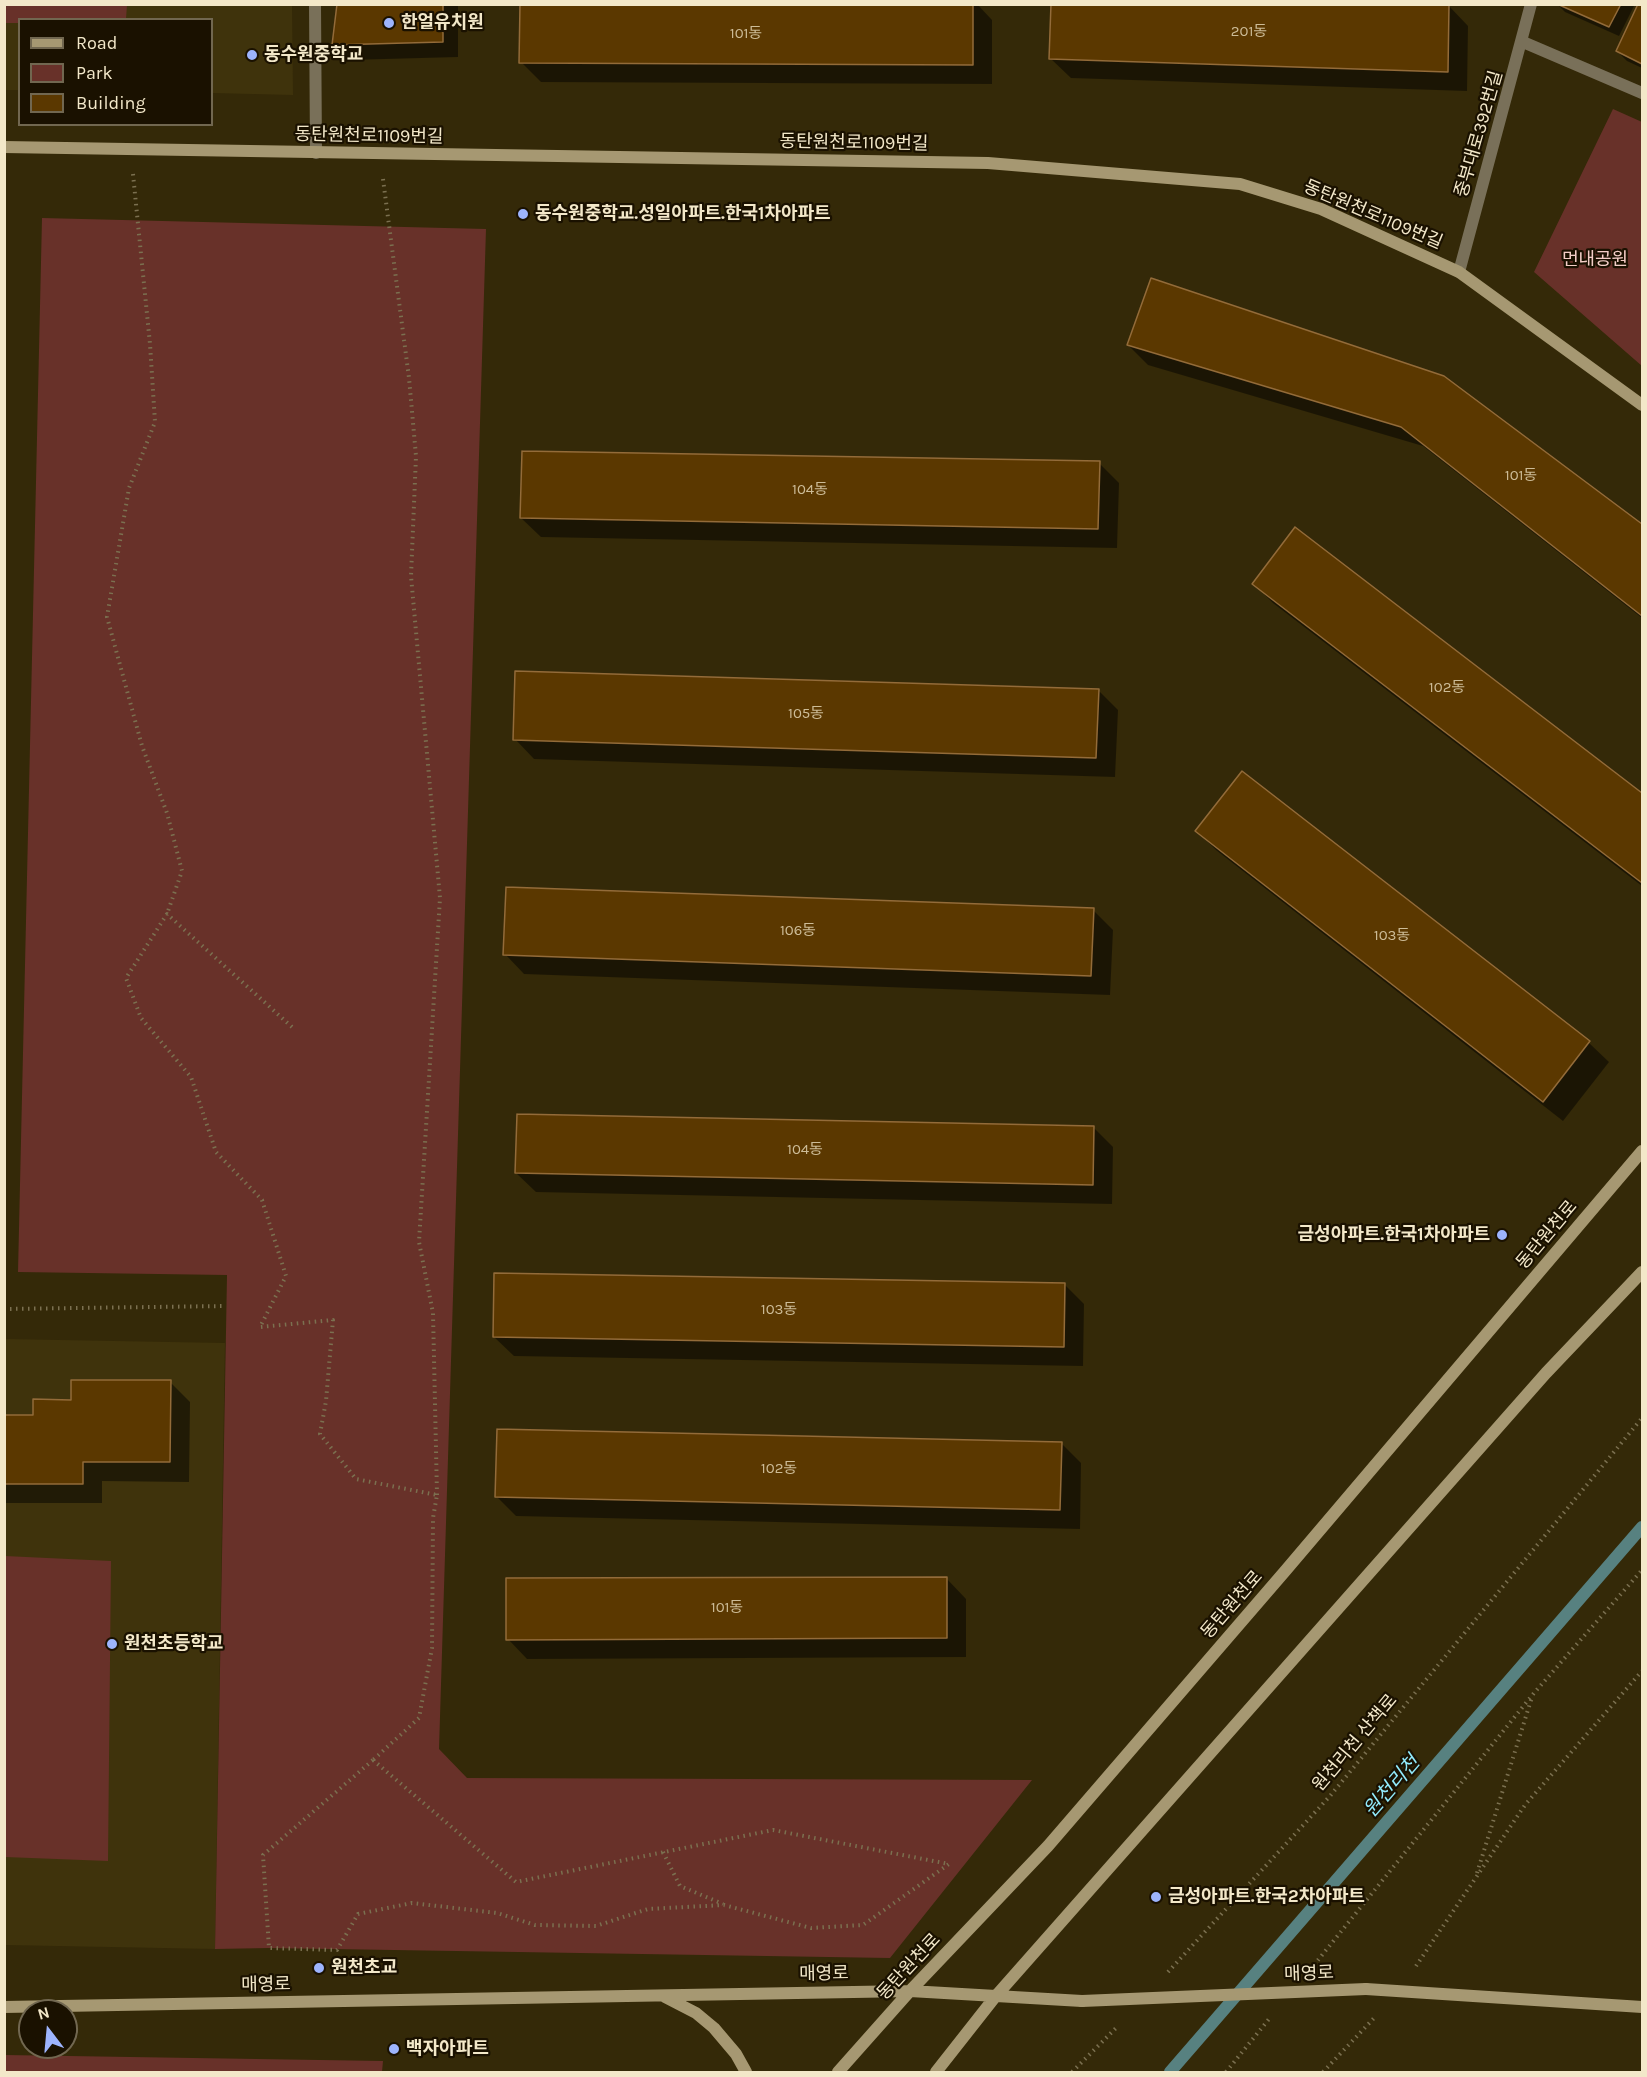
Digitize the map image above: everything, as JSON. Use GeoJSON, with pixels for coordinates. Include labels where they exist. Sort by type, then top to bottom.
{"type":"FeatureCollection","features":[{"type":"Feature","properties":{"kind":"street"},"geometry":{"type":"LineString","coordinates":[[315,4],[316,153]]}},
{"type":"Feature","properties":{"kind":"street","name":"중부대로392번길"},"geometry":{"type":"LineString","coordinates":[[1459,272],[1532,4]]}},
{"type":"Feature","properties":{"kind":"street"},"geometry":{"type":"LineString","coordinates":[[1523,42],[1642,93]]}},
{"type":"Feature","properties":{"kind":"street","name":"동탄원천로1109번길"},"geometry":{"type":"LineString","coordinates":[[4,147],[988,163],[1240,184],[1321,208],[1459,272],[1642,405]]}},
{"type":"Feature","properties":{"kind":"street","name":"동탄원천로"},"geometry":{"type":"LineString","coordinates":[[838,2073],[910,1991],[1048,1846],[1642,1151]]}},
{"type":"Feature","properties":{"kind":"street"},"geometry":{"type":"LineString","coordinates":[[936,2073],[995,1996],[1545,1373],[1642,1272]]}},
{"type":"Feature","properties":{"kind":"street","name":"매영로"},"geometry":{"type":"LineString","coordinates":[[4,2007],[910,1991],[1082,2001],[1366,1989],[1642,2007]]}},
{"type":"Feature","properties":{"kind":"street"},"geometry":{"type":"LineString","coordinates":[[662,1995],[696,2013],[714,2028],[736,2054],[746,2073]]}},
{"type":"Feature","properties":{"kind":"path"},"geometry":{"type":"LineString","coordinates":[[130,149],[150,344],[155,422],[129,488],[107,617],[142,746],[167,813],[182,872],[167,914],[126,978],[141,1018],[191,1077],[216,1152],[262,1200],[286,1276],[260,1327],[333,1320],[326,1401],[320,1434],[356,1479],[437,1496]]}},
{"type":"Feature","properties":{"kind":"path"},"geometry":{"type":"LineString","coordinates":[[380,154],[416,456],[411,576],[440,898],[419,1242],[433,1313],[437,1496],[434,1518],[432,1648],[419,1719],[263,1856],[268,1948],[337,1950],[358,1914],[412,1903],[497,1912],[535,1924],[596,1926],[648,1909],[723,1905]]}},
{"type":"Feature","properties":{"kind":"path"},"geometry":{"type":"LineString","coordinates":[[167,914],[292,1027]]}},
{"type":"Feature","properties":{"kind":"path"},"geometry":{"type":"LineString","coordinates":[[4,1309],[225,1306]]}},
{"type":"Feature","properties":{"kind":"path","name":"원천리천 산책로"},"geometry":{"type":"LineString","coordinates":[[1163,1976],[1330,1796],[1642,1418]]}},
{"type":"Feature","properties":{"kind":"path"},"geometry":{"type":"LineString","coordinates":[[1309,1971],[1534,1693],[1642,1570]]}},
{"type":"Feature","properties":{"kind":"path"},"geometry":{"type":"LineString","coordinates":[[1323,2073],[1399,1992],[1525,1804],[1642,1671]]}},
{"type":"Feature","properties":{"kind":"path"},"geometry":{"type":"LineString","coordinates":[[1475,1879],[1534,1693]]}},
{"type":"Feature","properties":{"kind":"path"},"geometry":{"type":"LineString","coordinates":[[373,1760],[516,1881],[773,1830],[949,1864],[863,1926],[812,1928],[723,1905],[680,1886],[663,1852]]}},
{"type":"Feature","properties":{"kind":"path"},"geometry":{"type":"LineString","coordinates":[[1226,2073],[1271,2017]]}},
{"type":"Feature","properties":{"kind":"path"},"geometry":{"type":"LineString","coordinates":[[1072,2073],[1124,2019]]}},
{"type":"Feature","properties":{"kind":"shaded area","name":"동수원중학교"},"geometry":{"type":"Polygon","coordinates":[[[5,5],[292,5],[293,95],[213,93],[213,18],[18,18],[18,90],[5,90],[5,5]]]}},
{"type":"Feature","properties":{"kind":"shaded area","name":"원천초등학교"},"geometry":{"type":"Polygon","coordinates":[[[5,1339],[225,1343],[215,1949],[5,1945],[5,1339]]]}},
{"type":"Feature","properties":{"kind":"green space"},"geometry":{"type":"Polygon","coordinates":[[[4,5],[127,5],[126,18],[18,18],[18,23],[5,23],[4,5]]]}},
{"type":"Feature","properties":{"kind":"green space","name":"먼내공원"},"geometry":{"type":"Polygon","coordinates":[[[1613,109],[1642,122],[1642,366],[1534,272],[1613,109]]]}},
{"type":"Feature","properties":{"kind":"green space"},"geometry":{"type":"Polygon","coordinates":[[[42,218],[486,229],[439,1749],[467,1778],[1032,1780],[890,1958],[215,1949],[227,1275],[18,1272],[42,218]]]}},
{"type":"Feature","properties":{"kind":"green space"},"geometry":{"type":"Polygon","coordinates":[[[5,1556],[111,1561],[108,1861],[5,1857],[5,1556]]]}},
{"type":"Feature","properties":{"kind":"green space"},"geometry":{"type":"Polygon","coordinates":[[[5,2055],[18,2055],[18,2059],[78,2059],[78,2056],[383,2061],[382,2072],[5,2072],[5,2055]]]}},
{"type":"Feature","properties":{"kind":"building","name":"한얼유치원"},"geometry":{"type":"Polygon","coordinates":[[[337,4],[443,4],[443,42],[332,45],[337,4]]]}},
{"type":"Feature","properties":{"kind":"building"},"geometry":{"type":"Polygon","coordinates":[[[520,4],[973,4],[973,65],[519,63],[520,4]]]}},
{"type":"Feature","properties":{"kind":"building"},"geometry":{"type":"Polygon","coordinates":[[[1051,4],[1449,5],[1448,72],[1049,59],[1051,4]]]}},
{"type":"Feature","properties":{"kind":"building"},"geometry":{"type":"Polygon","coordinates":[[[1557,4],[1621,4],[1609,27],[1557,4]]]}},
{"type":"Feature","properties":{"kind":"building"},"geometry":{"type":"Polygon","coordinates":[[[1638,4],[1642,4],[1642,64],[1616,51],[1638,4]]]}},
{"type":"Feature","properties":{"kind":"building"},"geometry":{"type":"Polygon","coordinates":[[[1151,278],[1444,376],[1642,524],[1642,616],[1401,427],[1127,345],[1151,278]]]}},
{"type":"Feature","properties":{"kind":"building"},"geometry":{"type":"Polygon","coordinates":[[[522,451],[1100,461],[1098,529],[520,518],[522,451]]]}},
{"type":"Feature","properties":{"kind":"building"},"geometry":{"type":"Polygon","coordinates":[[[1295,527],[1642,793],[1642,883],[1252,584],[1295,527]]]}},
{"type":"Feature","properties":{"kind":"building"},"geometry":{"type":"Polygon","coordinates":[[[515,671],[1099,689],[1096,758],[513,740],[515,671]]]}},
{"type":"Feature","properties":{"kind":"building"},"geometry":{"type":"Polygon","coordinates":[[[1242,771],[1590,1041],[1543,1102],[1195,831],[1242,771]]]}},
{"type":"Feature","properties":{"kind":"building"},"geometry":{"type":"Polygon","coordinates":[[[506,887],[1094,908],[1091,976],[503,955],[506,887]]]}},
{"type":"Feature","properties":{"kind":"building"},"geometry":{"type":"Polygon","coordinates":[[[517,1114],[1094,1126],[1093,1185],[515,1173],[517,1114]]]}},
{"type":"Feature","properties":{"kind":"building"},"geometry":{"type":"Polygon","coordinates":[[[494,1273],[1065,1283],[1064,1347],[493,1337],[494,1273]]]}},
{"type":"Feature","properties":{"kind":"building"},"geometry":{"type":"Polygon","coordinates":[[[71,1380],[171,1380],[170,1462],[83,1462],[83,1484],[4,1484],[4,1415],[33,1415],[33,1399],[71,1400],[71,1380]]]}},
{"type":"Feature","properties":{"kind":"building"},"geometry":{"type":"Polygon","coordinates":[[[497,1429],[1062,1442],[1060,1510],[495,1497],[497,1429]]]}},
{"type":"Feature","properties":{"kind":"building"},"geometry":{"type":"Polygon","coordinates":[[[947,1577],[947,1638],[506,1640],[506,1578],[947,1577]]]}},
{"type":"Feature","properties":{"kind":"waterway","name":"원천리천"},"geometry":{"type":"LineString","coordinates":[[1170,2072],[1642,1527]]}},
{"type":"Feature","properties":{"kind":"place","name":"한얼유치원"},"geometry":{"type":"Point","coordinates":[389,23]}},
{"type":"Feature","properties":{"kind":"place","name":"동수원중학교"},"geometry":{"type":"Point","coordinates":[252,55]}},
{"type":"Feature","properties":{"kind":"place","name":"동수원중학교.성일아파트.한국1차아파트"},"geometry":{"type":"Point","coordinates":[523,214]}},
{"type":"Feature","properties":{"kind":"place","name":"금성아파트.한국1차아파트"},"geometry":{"type":"Point","coordinates":[1502,1235]}},
{"type":"Feature","properties":{"kind":"place","name":"원천초등학교"},"geometry":{"type":"Point","coordinates":[112,1644]}},
{"type":"Feature","properties":{"kind":"place","name":"금성아파트.한국2차아파트"},"geometry":{"type":"Point","coordinates":[1156,1897]}},
{"type":"Feature","properties":{"kind":"place","name":"원천초교"},"geometry":{"type":"Point","coordinates":[319,1968]}},
{"type":"Feature","properties":{"kind":"place","name":"백자아파트"},"geometry":{"type":"Point","coordinates":[394,2049]}}]}
